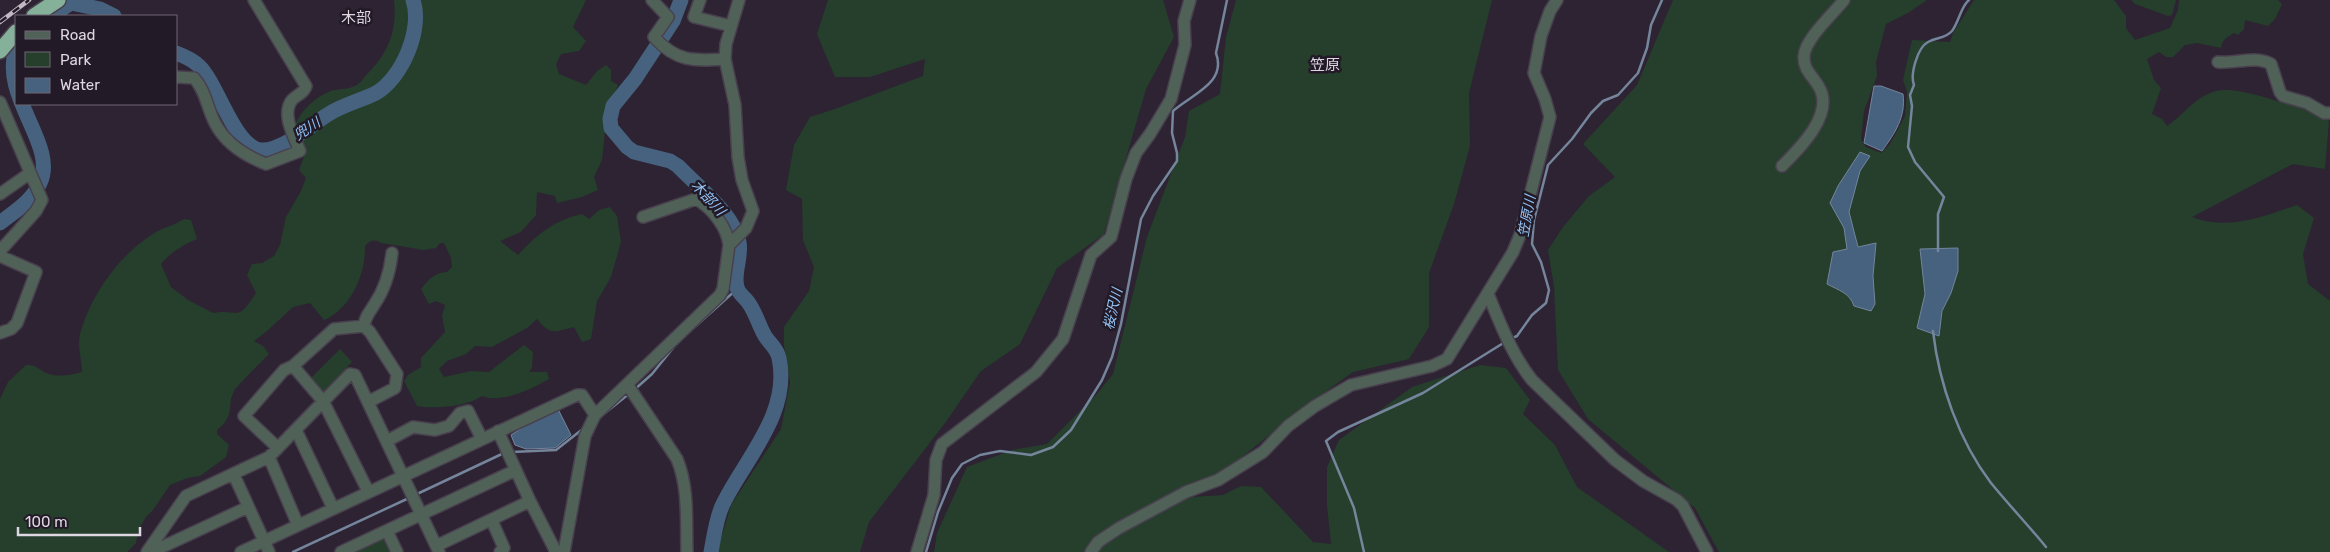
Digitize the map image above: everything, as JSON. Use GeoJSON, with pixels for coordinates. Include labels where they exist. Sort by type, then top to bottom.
{"type":"FeatureCollection","features":[{"type":"Feature","properties":{"kind":"highway"},"geometry":{"type":"LineString","coordinates":[[37,15],[58,0]]}},
{"type":"Feature","properties":{"kind":"highway"},"geometry":{"type":"LineString","coordinates":[[0,51],[15,33]]}},
{"type":"Feature","properties":{"kind":"street"},"geometry":{"type":"LineString","coordinates":[[178,77],[194,78],[201,85],[215,124],[231,142],[250,157],[266,164],[300,151],[291,128],[289,108],[292,100],[305,91],[306,86],[254,0]]}},
{"type":"Feature","properties":{"kind":"street"},"geometry":{"type":"LineString","coordinates":[[652,0],[668,17],[654,37],[666,51],[695,61],[725,59]]}},
{"type":"Feature","properties":{"kind":"street"},"geometry":{"type":"LineString","coordinates":[[700,0],[694,17],[731,26]]}},
{"type":"Feature","properties":{"kind":"street"},"geometry":{"type":"LineString","coordinates":[[730,245],[746,228],[753,211],[742,180],[738,157],[735,105],[725,59],[731,26],[739,0]]}},
{"type":"Feature","properties":{"kind":"street"},"geometry":{"type":"LineString","coordinates":[[917,552],[924,522],[934,495],[936,460],[942,444],[1036,372],[1063,339],[1091,255],[1111,236],[1126,179],[1136,153],[1171,99],[1185,45],[1184,21],[1190,0]]}},
{"type":"Feature","properties":{"kind":"street"},"geometry":{"type":"LineString","coordinates":[[1091,552],[1098,542],[1119,528],[1186,492],[1218,480],[1262,452],[1288,426],[1315,406],[1351,386],[1432,366],[1447,359],[1517,244],[1550,117],[1534,73],[1540,36],[1550,11],[1557,0]]}},
{"type":"Feature","properties":{"kind":"street"},"geometry":{"type":"LineString","coordinates":[[1782,166],[1806,142],[1817,124],[1822,107],[1820,88],[1806,70],[1804,56],[1809,42],[1844,0]]}},
{"type":"Feature","properties":{"kind":"street"},"geometry":{"type":"LineString","coordinates":[[2218,62],[2258,60],[2268,62],[2271,64],[2283,96],[2307,103],[2324,113],[2330,113]]}},
{"type":"Feature","properties":{"kind":"street"},"geometry":{"type":"LineString","coordinates":[[0,102],[42,200],[36,211],[0,251]]}},
{"type":"Feature","properties":{"kind":"street"},"geometry":{"type":"LineString","coordinates":[[0,194],[30,173]]}},
{"type":"Feature","properties":{"kind":"street"},"geometry":{"type":"LineString","coordinates":[[564,552],[585,436],[595,415],[720,295],[723,289],[730,245],[728,236],[722,225],[704,205],[696,199],[643,217]]}},
{"type":"Feature","properties":{"kind":"street"},"geometry":{"type":"LineString","coordinates":[[364,326],[365,316],[374,305],[390,272],[392,253]]}},
{"type":"Feature","properties":{"kind":"street"},"geometry":{"type":"LineString","coordinates":[[0,256],[36,272],[17,323],[11,329],[0,333]]}},
{"type":"Feature","properties":{"kind":"street"},"geometry":{"type":"LineString","coordinates":[[1488,294],[1502,327],[1525,371],[1532,380],[1615,460],[1643,481],[1677,500],[1683,506],[1707,552]]}},
{"type":"Feature","properties":{"kind":"street"},"geometry":{"type":"LineString","coordinates":[[278,448],[244,416],[284,370],[293,366],[334,329],[364,326]]}},
{"type":"Feature","properties":{"kind":"street"},"geometry":{"type":"LineString","coordinates":[[364,326],[370,332],[397,374],[395,388],[368,402]]}},
{"type":"Feature","properties":{"kind":"street"},"geometry":{"type":"LineString","coordinates":[[293,366],[324,401],[368,491]]}},
{"type":"Feature","properties":{"kind":"street"},"geometry":{"type":"LineString","coordinates":[[149,548],[186,496],[234,475],[268,457],[350,374],[355,375],[438,549],[530,502]]}},
{"type":"Feature","properties":{"kind":"street"},"geometry":{"type":"LineString","coordinates":[[627,384],[666,443],[681,471],[685,488],[687,552]]}},
{"type":"Feature","properties":{"kind":"street"},"geometry":{"type":"LineString","coordinates":[[241,552],[403,474],[577,394],[582,395],[595,415]]}},
{"type":"Feature","properties":{"kind":"street"},"geometry":{"type":"LineString","coordinates":[[387,441],[413,427],[435,430],[449,426],[460,413],[468,410],[482,439]]}},
{"type":"Feature","properties":{"kind":"street"},"geometry":{"type":"LineString","coordinates":[[296,430],[333,508]]}},
{"type":"Feature","properties":{"kind":"street"},"geometry":{"type":"LineString","coordinates":[[498,431],[530,502],[556,552]]}},
{"type":"Feature","properties":{"kind":"street"},"geometry":{"type":"LineString","coordinates":[[268,457],[298,525]]}},
{"type":"Feature","properties":{"kind":"street"},"geometry":{"type":"LineString","coordinates":[[348,550],[516,470]]}},
{"type":"Feature","properties":{"kind":"street"},"geometry":{"type":"LineString","coordinates":[[234,475],[269,552]]}},
{"type":"Feature","properties":{"kind":"street"},"geometry":{"type":"LineString","coordinates":[[149,548],[160,548],[248,507]]}},
{"type":"Feature","properties":{"kind":"street"},"geometry":{"type":"LineString","coordinates":[[492,521],[504,548],[500,552]]}},
{"type":"Feature","properties":{"kind":"street"},"geometry":{"type":"LineString","coordinates":[[387,531],[397,552]]}},
{"type":"Feature","properties":{"kind":"green space"},"geometry":{"type":"Polygon","coordinates":[[[394,0],[586,0],[573,27],[586,41],[579,51],[561,54],[556,64],[559,74],[586,85],[597,71],[606,65],[611,70],[611,81],[618,85],[607,112],[602,160],[594,177],[598,190],[582,197],[557,203],[555,196],[537,192],[536,215],[521,232],[500,241],[518,255],[539,234],[555,224],[582,214],[589,219],[599,210],[610,207],[617,216],[621,242],[611,277],[597,301],[591,339],[582,342],[574,327],[554,331],[546,328],[537,319],[527,328],[492,347],[475,346],[466,354],[447,361],[439,369],[444,377],[471,371],[489,372],[524,345],[533,352],[532,368],[529,372],[547,372],[549,379],[525,391],[507,397],[490,398],[482,396],[459,405],[417,406],[404,381],[408,375],[421,367],[421,358],[445,332],[442,316],[445,305],[436,301],[429,304],[421,289],[432,277],[447,272],[452,267],[451,258],[444,243],[440,243],[436,248],[424,250],[376,241],[369,242],[365,246],[363,267],[355,289],[342,308],[334,315],[324,320],[310,303],[293,307],[254,341],[263,346],[269,354],[234,391],[227,420],[217,430],[217,434],[229,445],[226,457],[200,476],[187,478],[170,485],[146,517],[139,529],[136,543],[127,552],[0,552],[0,399],[8,382],[26,365],[34,366],[53,375],[82,372],[80,334],[91,305],[108,277],[129,253],[141,243],[157,232],[184,219],[191,220],[197,239],[178,249],[161,264],[171,287],[188,300],[213,313],[241,312],[256,293],[247,275],[252,264],[262,263],[274,256],[280,245],[286,217],[306,178],[299,170],[306,151],[294,129],[296,123],[315,100],[328,92],[357,85],[377,63],[391,38],[395,11],[394,0]]]}},
{"type":"Feature","properties":{"kind":"green space"},"geometry":{"type":"Polygon","coordinates":[[[828,0],[1163,0],[1174,37],[1146,89],[1104,234],[1057,268],[1020,344],[981,371],[948,419],[869,522],[860,552],[717,552],[731,505],[781,429],[790,382],[784,346],[784,327],[809,291],[814,267],[803,240],[802,199],[786,190],[794,145],[810,117],[923,76],[925,59],[870,77],[835,77],[817,34],[828,0]]]}},
{"type":"Feature","properties":{"kind":"green space"},"geometry":{"type":"Polygon","coordinates":[[[1236,0],[1492,0],[1469,93],[1470,146],[1454,204],[1429,273],[1429,327],[1409,359],[1353,372],[1307,405],[1192,497],[1223,495],[1241,486],[1261,487],[1313,542],[1331,544],[1327,505],[1327,467],[1339,440],[1412,387],[1480,365],[1506,368],[1530,400],[1523,414],[1555,445],[1577,487],[1669,552],[934,552],[937,533],[967,467],[1012,450],[1047,444],[1096,395],[1113,374],[1147,237],[1185,137],[1189,111],[1220,94],[1226,37],[1236,0]]]}},
{"type":"Feature","properties":{"kind":"green space"},"geometry":{"type":"Polygon","coordinates":[[[1673,0],[1927,0],[1908,13],[1886,24],[1876,62],[1877,76],[1864,111],[1861,140],[1866,147],[1881,153],[1890,144],[1905,116],[1907,92],[1903,80],[1912,40],[1950,42],[1953,33],[1974,0],[2114,0],[2126,16],[2126,28],[2135,40],[2170,28],[2178,10],[2179,0],[2278,0],[2282,4],[2275,19],[2268,26],[2245,20],[2244,29],[2238,35],[2234,33],[2227,37],[2222,43],[2221,48],[2197,43],[2185,45],[2173,57],[2166,57],[2159,52],[2147,59],[2154,80],[2161,88],[2152,114],[2162,119],[2167,126],[2195,102],[2208,94],[2216,91],[2231,90],[2282,103],[2297,103],[2329,121],[2325,169],[2293,164],[2192,217],[2205,221],[2232,223],[2258,218],[2297,205],[2314,218],[2303,254],[2308,284],[2330,301],[2330,552],[1719,552],[1695,508],[1588,419],[1558,370],[1554,286],[1548,250],[1563,227],[1589,196],[1615,177],[1583,144],[1637,85],[1673,0]]]}},
{"type":"Feature","properties":{"kind":"green space"},"geometry":{"type":"Polygon","coordinates":[[[2131,0],[2176,0],[2172,15],[2168,16],[2135,4],[2131,0]]]}},
{"type":"Feature","properties":{"kind":"green space"},"geometry":{"type":"Polygon","coordinates":[[[340,349],[352,362],[324,391],[320,392],[309,380],[340,349]]]}},
{"type":"Feature","properties":{"kind":"green space"},"geometry":{"type":"Polygon","coordinates":[[[386,537],[393,552],[356,552],[359,548],[386,537]]]}},
{"type":"Feature","properties":{"kind":"water"},"geometry":{"type":"Polygon","coordinates":[[[1874,86],[1881,86],[1903,94],[1901,117],[1895,131],[1882,151],[1864,143],[1874,86]]]}},
{"type":"Feature","properties":{"kind":"water"},"geometry":{"type":"Polygon","coordinates":[[[1860,152],[1870,156],[1860,171],[1849,212],[1858,247],[1876,243],[1873,276],[1875,304],[1871,311],[1854,306],[1847,295],[1827,284],[1833,252],[1847,249],[1844,228],[1830,203],[1838,186],[1860,152]]]}},
{"type":"Feature","properties":{"kind":"water"},"geometry":{"type":"Polygon","coordinates":[[[1958,248],[1958,271],[1951,293],[1942,311],[1939,336],[1917,328],[1925,294],[1920,249],[1958,248]]]}},
{"type":"Feature","properties":{"kind":"water"},"geometry":{"type":"Polygon","coordinates":[[[558,409],[571,435],[555,448],[526,449],[515,445],[511,435],[534,420],[558,409]]]}},
{"type":"Feature","properties":{"kind":"waterway","name":"兜川"},"geometry":{"type":"LineString","coordinates":[[78,0],[85,6]]}},
{"type":"Feature","properties":{"kind":"waterway","name":"兜川"},"geometry":{"type":"LineString","coordinates":[[178,54],[194,62],[206,75],[227,114],[243,138],[251,146],[261,150],[269,149],[287,142],[333,112],[376,93],[385,86],[402,65],[413,38],[415,25],[413,0]]}},
{"type":"Feature","properties":{"kind":"waterway","name":"木部川"},"geometry":{"type":"LineString","coordinates":[[681,0],[673,21],[635,79],[613,106],[610,119],[611,128],[627,147],[634,152],[670,161],[678,166],[714,201],[730,221],[736,232],[740,248],[736,276],[738,289],[751,306],[765,336],[777,351],[781,378],[778,398],[764,435],[723,504],[711,552]]}},
{"type":"Feature","properties":{"kind":"waterway","name":"桜沢川"},"geometry":{"type":"LineString","coordinates":[[926,552],[938,512],[952,478],[962,464],[980,455],[1000,451],[1031,455],[1053,447],[1071,430],[1102,380],[1112,357],[1121,324],[1141,219],[1153,196],[1177,161],[1172,133],[1173,111],[1206,87],[1217,72],[1216,53],[1227,0]]}},
{"type":"Feature","properties":{"kind":"waterway","name":"笠原川"},"geometry":{"type":"LineString","coordinates":[[1510,339],[1517,336],[1532,315],[1546,303],[1549,290],[1541,262],[1532,244],[1534,220],[1548,165],[1572,139],[1591,113],[1603,101],[1618,95],[1638,73],[1647,48],[1651,25],[1662,0]]}},
{"type":"Feature","properties":{"kind":"waterway"},"geometry":{"type":"LineString","coordinates":[[1938,251],[1938,214],[1944,197],[1915,162],[1908,147],[1912,106],[1910,95],[1914,85],[1914,69],[1924,45],[1952,31],[1969,0]]}},
{"type":"Feature","properties":{"kind":"waterway","name":"兜川"},"geometry":{"type":"LineString","coordinates":[[53,15],[71,3],[100,9],[112,15]]}},
{"type":"Feature","properties":{"kind":"waterway","name":"兜川"},"geometry":{"type":"LineString","coordinates":[[15,55],[13,67],[15,79]]}},
{"type":"Feature","properties":{"kind":"waterway","name":"兜川"},"geometry":{"type":"LineString","coordinates":[[0,223],[23,205],[37,189],[43,168],[42,153],[22,105]]}},
{"type":"Feature","properties":{"kind":"waterway"},"geometry":{"type":"LineString","coordinates":[[689,332],[737,289]]}},
{"type":"Feature","properties":{"kind":"waterway"},"geometry":{"type":"LineString","coordinates":[[1933,331],[1940,371],[1952,411],[1969,449],[1991,483],[2046,547]]}},
{"type":"Feature","properties":{"kind":"waterway","name":"笠原川"},"geometry":{"type":"LineString","coordinates":[[1364,552],[1354,508],[1326,441],[1338,432],[1423,393],[1505,342]]}},
{"type":"Feature","properties":{"kind":"waterway"},"geometry":{"type":"LineString","coordinates":[[634,390],[652,374],[673,348]]}},
{"type":"Feature","properties":{"kind":"waterway"},"geometry":{"type":"LineString","coordinates":[[605,413],[630,393]]}},
{"type":"Feature","properties":{"kind":"waterway"},"geometry":{"type":"LineString","coordinates":[[512,452],[556,450],[584,428]]}},
{"type":"Feature","properties":{"kind":"waterway"},"geometry":{"type":"LineString","coordinates":[[417,494],[504,453]]}},
{"type":"Feature","properties":{"kind":"waterway"},"geometry":{"type":"LineString","coordinates":[[293,552],[409,498]]}},
{"type":"Feature","properties":{"kind":"railway"},"geometry":{"type":"LineString","coordinates":[[0,22],[29,0]]}},
{"type":"Feature","properties":{"kind":"district","name":"木部"},"geometry":{"type":"Point","coordinates":[356,18]}},
{"type":"Feature","properties":{"kind":"district","name":"笠原"},"geometry":{"type":"Point","coordinates":[1325,65]}}]}
